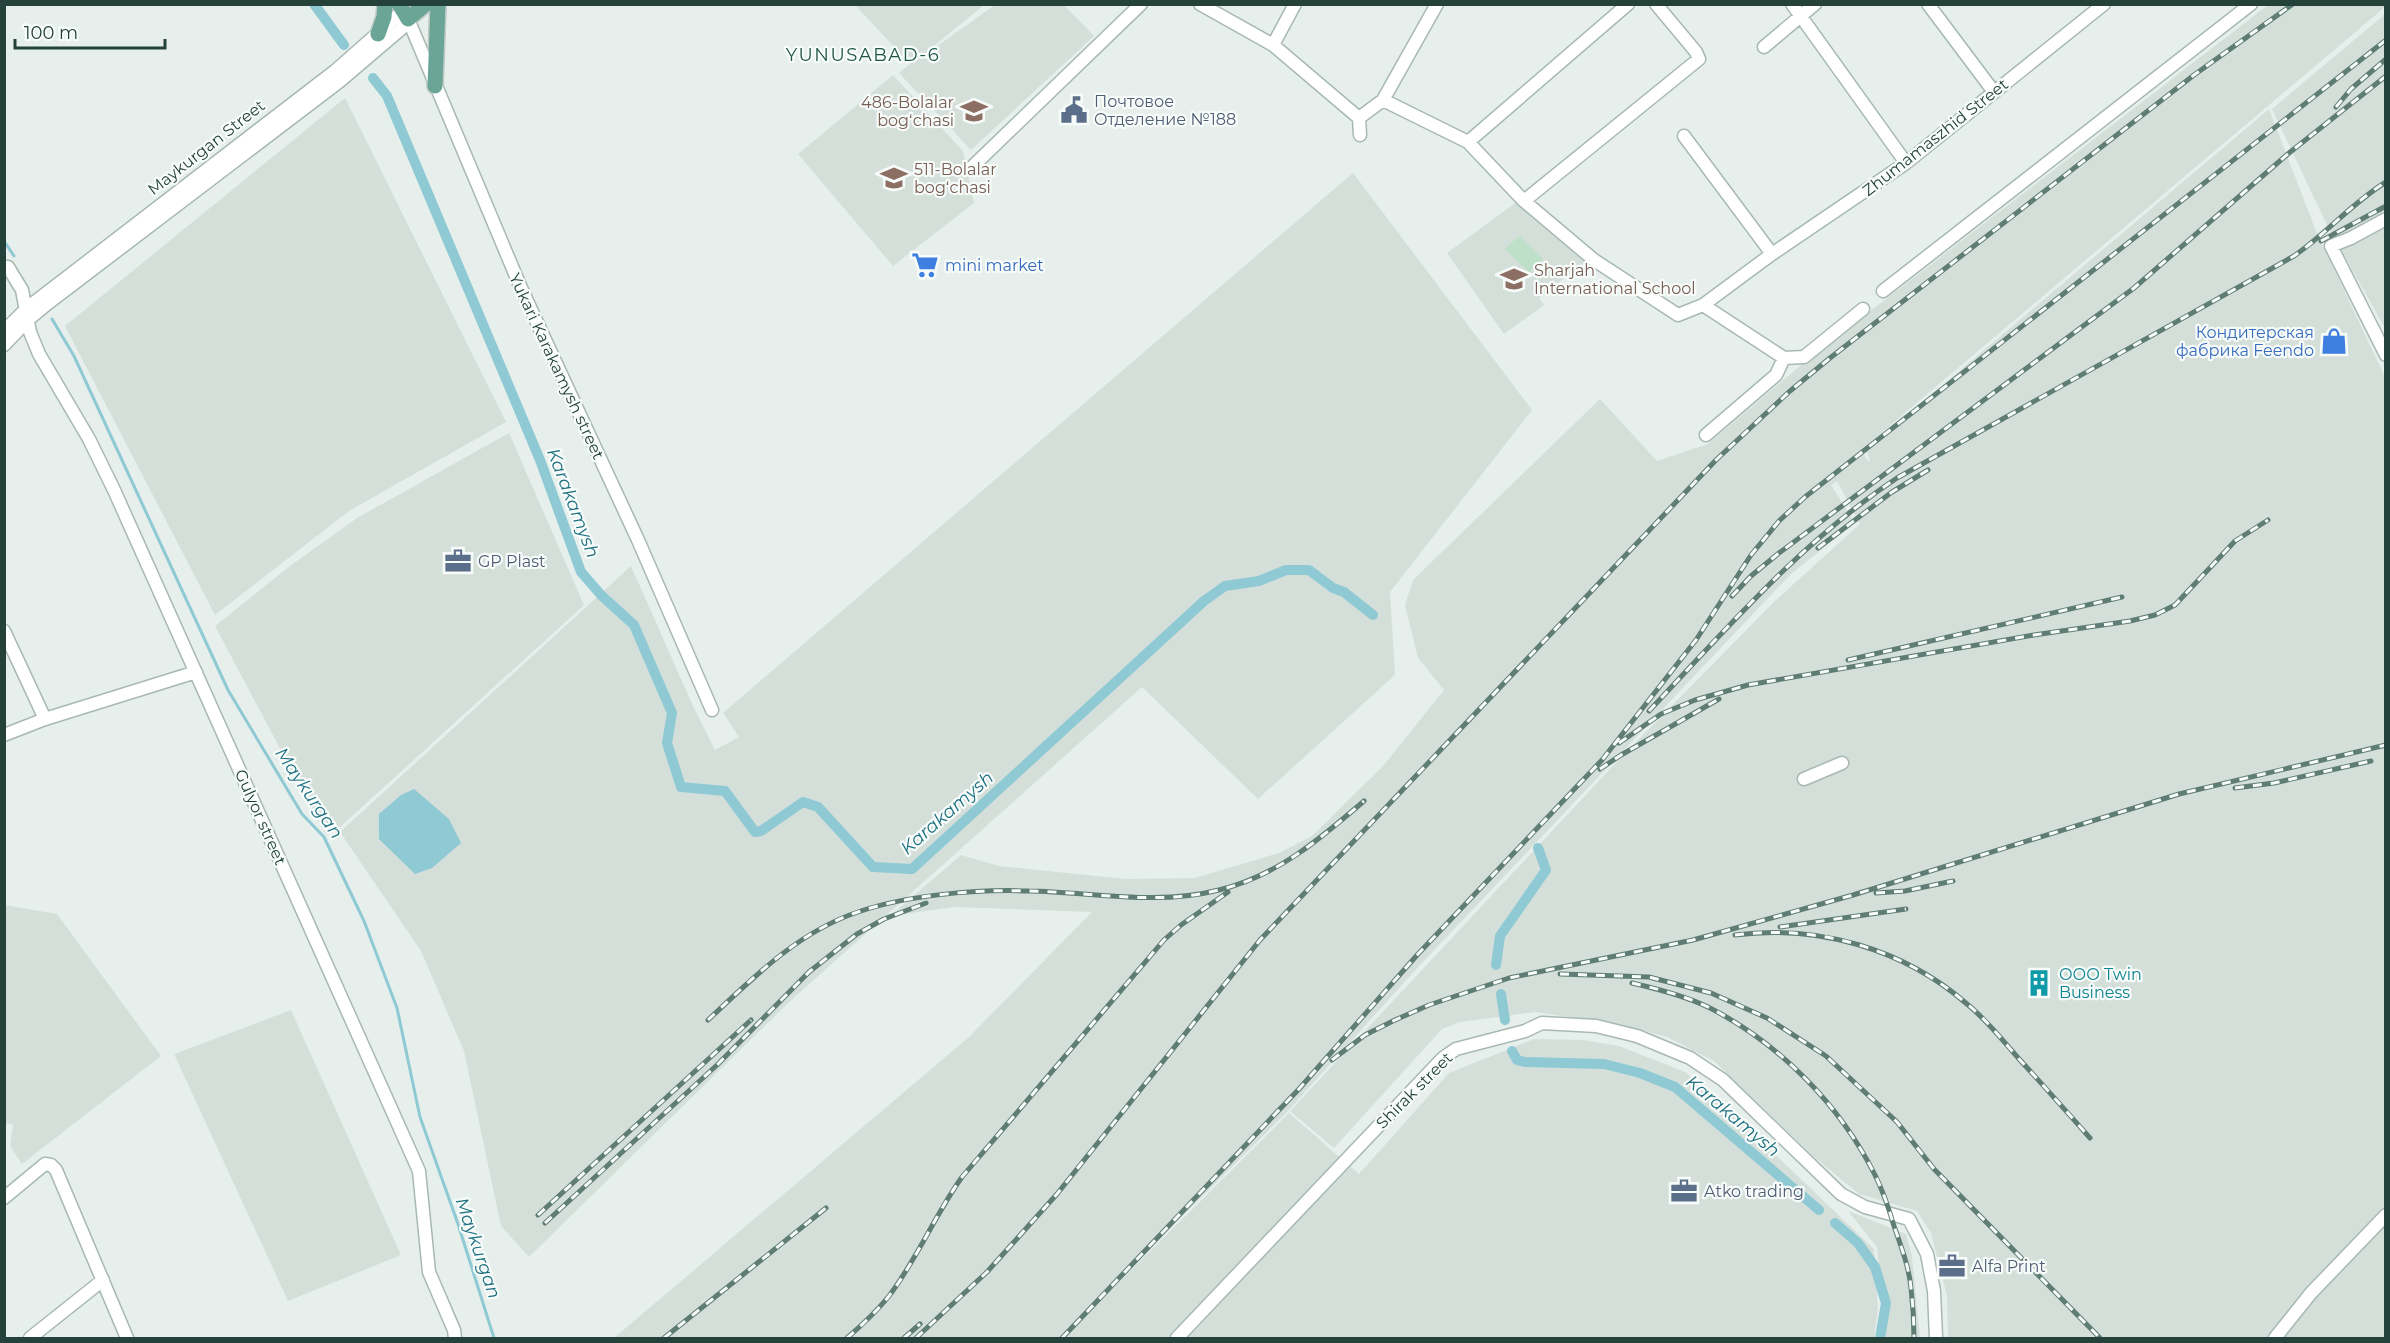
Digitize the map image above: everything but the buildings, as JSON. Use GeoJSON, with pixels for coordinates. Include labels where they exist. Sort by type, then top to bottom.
{"type":"FeatureCollection","features":[{"type":"Feature","properties":{"kind":"main road"},"geometry":{"type":"LineString","coordinates":[[376,40],[384,17],[385,4]]}},
{"type":"Feature","properties":{"kind":"main road","name":"Maykurgan Street"},"geometry":{"type":"LineString","coordinates":[[406,9],[426,4]]}},
{"type":"Feature","properties":{"kind":"main road"},"geometry":{"type":"LineString","coordinates":[[435,86],[438,4]]}},
{"type":"Feature","properties":{"kind":"street"},"geometry":{"type":"LineString","coordinates":[[970,169],[1141,4]]}},
{"type":"Feature","properties":{"kind":"street"},"geometry":{"type":"LineString","coordinates":[[1200,4],[1273,45],[1359,118],[1360,135]]}},
{"type":"Feature","properties":{"kind":"street"},"geometry":{"type":"LineString","coordinates":[[1273,45],[1295,4]]}},
{"type":"Feature","properties":{"kind":"street"},"geometry":{"type":"LineString","coordinates":[[1359,118],[1383,100],[1437,4]]}},
{"type":"Feature","properties":{"kind":"street"},"geometry":{"type":"LineString","coordinates":[[1468,142],[1628,4]]}},
{"type":"Feature","properties":{"kind":"street"},"geometry":{"type":"LineString","coordinates":[[1524,201],[1700,59],[1656,4]]}},
{"type":"Feature","properties":{"kind":"street"},"geometry":{"type":"LineString","coordinates":[[1792,4],[1906,163]]}},
{"type":"Feature","properties":{"kind":"street"},"geometry":{"type":"LineString","coordinates":[[1764,47],[1815,4]]}},
{"type":"Feature","properties":{"kind":"street"},"geometry":{"type":"LineString","coordinates":[[1928,4],[1994,92]]}},
{"type":"Feature","properties":{"kind":"street","name":"Zhumamaszhid Street"},"geometry":{"type":"LineString","coordinates":[[1383,100],[1468,142],[1524,201],[1594,260],[1677,316],[1703,305],[1772,254],[1906,163],[2104,4]]}},
{"type":"Feature","properties":{"kind":"street"},"geometry":{"type":"LineString","coordinates":[[1883,291],[2243,7]]}},
{"type":"Feature","properties":{"kind":"street","name":"Maykurgan Street"},"geometry":{"type":"LineString","coordinates":[[28,313],[337,76],[406,9]]}},
{"type":"Feature","properties":{"kind":"street","name":"Yukari Karakamysh street"},"geometry":{"type":"LineString","coordinates":[[406,9],[435,86],[521,288],[638,540],[712,710]]}},
{"type":"Feature","properties":{"kind":"street"},"geometry":{"type":"LineString","coordinates":[[1684,136],[1772,254]]}},
{"type":"Feature","properties":{"kind":"street"},"geometry":{"type":"LineString","coordinates":[[2385,219],[2331,246],[2385,355]]}},
{"type":"Feature","properties":{"kind":"street"},"geometry":{"type":"LineString","coordinates":[[6,265],[22,290],[28,313]]}},
{"type":"Feature","properties":{"kind":"street"},"geometry":{"type":"LineString","coordinates":[[1703,305],[1784,358],[1804,357],[1863,309]]}},
{"type":"Feature","properties":{"kind":"street"},"geometry":{"type":"LineString","coordinates":[[4,331],[28,313]]}},
{"type":"Feature","properties":{"kind":"street"},"geometry":{"type":"LineString","coordinates":[[4,345],[28,313]]}},
{"type":"Feature","properties":{"kind":"street","name":"Gulyor street"},"geometry":{"type":"LineString","coordinates":[[28,313],[30,332],[39,354],[89,439],[419,1171],[429,1272],[456,1338]]}},
{"type":"Feature","properties":{"kind":"street"},"geometry":{"type":"LineString","coordinates":[[1706,435],[1776,375],[1784,358]]}},
{"type":"Feature","properties":{"kind":"street"},"geometry":{"type":"LineString","coordinates":[[4,631],[45,719]]}},
{"type":"Feature","properties":{"kind":"street"},"geometry":{"type":"LineString","coordinates":[[4,735],[45,719],[196,672]]}},
{"type":"Feature","properties":{"kind":"street"},"geometry":{"type":"LineString","coordinates":[[1804,779],[1842,764]]}},
{"type":"Feature","properties":{"kind":"street","name":"Shirak street"},"geometry":{"type":"LineString","coordinates":[[1177,1338],[1443,1058],[1456,1049],[1525,1031],[1542,1023],[1596,1026],[1636,1036],[1690,1058],[1723,1080],[1841,1194],[1865,1207],[1909,1219],[1927,1254],[1934,1291],[1936,1338]]}},
{"type":"Feature","properties":{"kind":"street"},"geometry":{"type":"LineString","coordinates":[[4,1198],[45,1164],[51,1165],[56,1170],[127,1338]]}},
{"type":"Feature","properties":{"kind":"street"},"geometry":{"type":"LineString","coordinates":[[2275,1338],[2311,1293],[2385,1215]]}},
{"type":"Feature","properties":{"kind":"street"},"geometry":{"type":"LineString","coordinates":[[30,1338],[103,1280]]}},
{"type":"Feature","properties":{"kind":"shaded area","name":"486-Bolalar bogʻchasi"},"geometry":{"type":"Polygon","coordinates":[[[855,5],[984,5],[913,63],[995,5],[1064,5],[1094,36],[971,150],[899,73],[910,64],[855,5]]]}},
{"type":"Feature","properties":{"kind":"shaded area"},"geometry":{"type":"Polygon","coordinates":[[[2268,5],[2385,5],[2385,7],[1861,450],[1868,461],[1870,460],[1866,450],[2269,109],[2316,231],[2385,377],[2385,1338],[1948,1338],[1947,1296],[1931,1233],[1917,1211],[1859,1194],[1812,1155],[1714,1061],[1667,1037],[1622,1025],[1536,1012],[1460,1022],[1442,1029],[1334,1148],[1290,1111],[1625,753],[1774,602],[1860,524],[1837,481],[1831,485],[1855,523],[1791,574],[1420,965],[1288,1111],[1060,1338],[614,1338],[969,1037],[1092,912],[954,907],[890,916],[961,855],[999,866],[1126,879],[1195,878],[1279,853],[1312,836],[1384,765],[1444,690],[1418,658],[1405,605],[1413,580],[1600,399],[1657,461],[1708,444],[1812,356],[2268,5]]]}},
{"type":"Feature","properties":{"kind":"shaded area"},"geometry":{"type":"Polygon","coordinates":[[[2385,14],[2385,328],[2326,223],[2272,109],[2385,14]]]}},
{"type":"Feature","properties":{"kind":"shaded area","name":"511-Bolalar bogʻchasi"},"geometry":{"type":"Polygon","coordinates":[[[893,75],[963,151],[974,203],[893,266],[798,154],[893,75]]]}},
{"type":"Feature","properties":{"kind":"shaded area"},"geometry":{"type":"Polygon","coordinates":[[[345,98],[506,422],[349,511],[215,615],[65,326],[345,98]]]}},
{"type":"Feature","properties":{"kind":"shaded area"},"geometry":{"type":"Polygon","coordinates":[[[1353,173],[1532,410],[1390,592],[1395,675],[1258,799],[1142,687],[789,1002],[529,1257],[501,1226],[464,1051],[421,951],[340,832],[631,566],[715,750],[739,737],[723,713],[1353,173]]]}},
{"type":"Feature","properties":{"kind":"shaded area","name":"Sharjah International School"},"geometry":{"type":"Polygon","coordinates":[[[1518,201],[1587,260],[1539,298],[1544,305],[1504,334],[1447,253],[1518,201]]]}},
{"type":"Feature","properties":{"kind":"shaded area"},"geometry":{"type":"Polygon","coordinates":[[[509,433],[584,605],[340,827],[326,835],[215,626],[290,566],[357,518],[509,433]]]}},
{"type":"Feature","properties":{"kind":"shaded area"},"geometry":{"type":"Polygon","coordinates":[[[4,905],[57,914],[161,1056],[22,1164],[10,1146],[13,1125],[5,1123],[4,905]]]}},
{"type":"Feature","properties":{"kind":"shaded area"},"geometry":{"type":"Polygon","coordinates":[[[291,1010],[401,1255],[288,1301],[174,1054],[291,1010]]]}},
{"type":"Feature","properties":{"kind":"shaded area"},"geometry":{"type":"Polygon","coordinates":[[[1534,1039],[1583,1040],[1619,1046],[1685,1072],[1712,1094],[1874,1249],[1878,1309],[1874,1338],[1063,1338],[1289,1113],[1359,1174],[1449,1073],[1534,1039]]]}},
{"type":"Feature","properties":{"kind":"shaded area"},"geometry":{"type":"Polygon","coordinates":[[[1848,1211],[1906,1234],[1912,1256],[1920,1338],[1879,1338],[1883,1305],[1877,1247],[1848,1211]]]}},
{"type":"Feature","properties":{"kind":"green space"},"geometry":{"type":"Polygon","coordinates":[[[1519,236],[1543,259],[1529,273],[1505,249],[1519,236]]]}},
{"type":"Feature","properties":{"kind":"water"},"geometry":{"type":"Polygon","coordinates":[[[414,789],[449,819],[461,843],[432,868],[415,874],[379,839],[379,814],[401,795],[414,789]]]}},
{"type":"Feature","properties":{"kind":"waterway","name":"Karakamysh"},"geometry":{"type":"LineString","coordinates":[[314,4],[344,45]]}},
{"type":"Feature","properties":{"kind":"waterway","name":"Karakamysh"},"geometry":{"type":"LineString","coordinates":[[373,78],[387,96],[540,460],[581,572],[602,596],[634,625],[672,713],[667,743],[681,787],[725,791],[755,832],[761,831],[803,802],[818,807],[873,867],[912,869],[1204,601],[1225,586],[1259,581],[1286,570],[1309,570],[1333,588],[1344,592],[1373,615]]}},
{"type":"Feature","properties":{"kind":"waterway","name":"Maykurgan"},"geometry":{"type":"LineString","coordinates":[[4,241],[14,256]]}},
{"type":"Feature","properties":{"kind":"waterway","name":"Maykurgan"},"geometry":{"type":"LineString","coordinates":[[52,319],[74,356],[228,690],[302,814],[324,837],[364,921],[397,1008],[420,1117],[458,1224],[494,1338]]}},
{"type":"Feature","properties":{"kind":"waterway","name":"Karakamysh"},"geometry":{"type":"LineString","coordinates":[[1496,965],[1500,936],[1546,870],[1538,848]]}},
{"type":"Feature","properties":{"kind":"waterway","name":"Karakamysh"},"geometry":{"type":"LineString","coordinates":[[1501,994],[1505,1020]]}},
{"type":"Feature","properties":{"kind":"waterway","name":"Karakamysh"},"geometry":{"type":"LineString","coordinates":[[1512,1051],[1517,1060],[1525,1062],[1604,1064],[1640,1073],[1675,1087],[1819,1210]]}},
{"type":"Feature","properties":{"kind":"waterway","name":"Karakamysh"},"geometry":{"type":"LineString","coordinates":[[1835,1223],[1858,1243],[1875,1267],[1886,1303],[1880,1338]]}},
{"type":"Feature","properties":{"kind":"railway"},"geometry":{"type":"LineString","coordinates":[[916,1338],[987,1272],[1057,1194],[1260,940],[1716,460],[1790,391],[1830,358],[2194,75],[2293,4]]}},
{"type":"Feature","properties":{"kind":"railway"},"geometry":{"type":"LineString","coordinates":[[1062,1338],[1299,1089],[1418,954],[1602,760],[1696,640],[1751,555],[1779,521],[1805,497],[2386,40]]}},
{"type":"Feature","properties":{"kind":"railway"},"geometry":{"type":"LineString","coordinates":[[2336,107],[2351,89],[2386,59]]}},
{"type":"Feature","properties":{"kind":"railway"},"geometry":{"type":"LineString","coordinates":[[1732,596],[1751,576],[1779,553],[2134,288],[2289,153],[2386,76]]}},
{"type":"Feature","properties":{"kind":"railway"},"geometry":{"type":"LineString","coordinates":[[1649,711],[1767,587],[1829,529],[1862,503],[1897,478],[2294,256],[2386,182]]}},
{"type":"Feature","properties":{"kind":"railway"},"geometry":{"type":"LineString","coordinates":[[2321,241],[2386,206]]}},
{"type":"Feature","properties":{"kind":"railway"},"geometry":{"type":"LineString","coordinates":[[1818,548],[1892,492],[1928,470]]}},
{"type":"Feature","properties":{"kind":"railway"},"geometry":{"type":"LineString","coordinates":[[1619,743],[1661,714],[1695,700],[1748,685],[2155,615],[2175,605],[2235,541],[2268,520]]}},
{"type":"Feature","properties":{"kind":"railway"},"geometry":{"type":"LineString","coordinates":[[1848,660],[2122,597]]}},
{"type":"Feature","properties":{"kind":"railway"},"geometry":{"type":"LineString","coordinates":[[1600,769],[1719,699]]}},
{"type":"Feature","properties":{"kind":"railway"},"geometry":{"type":"LineString","coordinates":[[1332,1060],[1365,1035],[1395,1020],[1429,1005],[1509,978],[1693,940],[1853,895],[2179,794],[2386,745]]}},
{"type":"Feature","properties":{"kind":"railway"},"geometry":{"type":"LineString","coordinates":[[2235,788],[2274,783],[2371,761]]}},
{"type":"Feature","properties":{"kind":"railway"},"geometry":{"type":"LineString","coordinates":[[708,1020],[760,972],[796,944],[816,931],[858,912],[898,901],[965,892],[1029,891],[1148,898],[1195,895],[1219,890],[1260,876],[1297,855],[1364,801]]}},
{"type":"Feature","properties":{"kind":"railway"},"geometry":{"type":"LineString","coordinates":[[1876,893],[1905,891],[1953,881]]}},
{"type":"Feature","properties":{"kind":"railway"},"geometry":{"type":"LineString","coordinates":[[847,1338],[889,1296],[962,1177],[1164,940],[1228,892]]}},
{"type":"Feature","properties":{"kind":"railway"},"geometry":{"type":"LineString","coordinates":[[545,1223],[717,1065],[809,972],[857,934],[884,919],[926,903]]}},
{"type":"Feature","properties":{"kind":"railway"},"geometry":{"type":"LineString","coordinates":[[1780,927],[1906,909]]}},
{"type":"Feature","properties":{"kind":"railway"},"geometry":{"type":"LineString","coordinates":[[1735,935],[1797,933],[1828,937],[1888,955],[1916,968],[1942,985],[1981,1017],[2090,1138]]}},
{"type":"Feature","properties":{"kind":"railway"},"geometry":{"type":"LineString","coordinates":[[1560,974],[1649,977],[1711,993],[1767,1018],[1826,1056],[1897,1122],[1934,1169],[2100,1338]]}},
{"type":"Feature","properties":{"kind":"railway"},"geometry":{"type":"LineString","coordinates":[[1632,983],[1691,1000],[1736,1023],[1784,1058],[1826,1101],[1861,1149],[1886,1200],[1908,1272],[1914,1338]]}},
{"type":"Feature","properties":{"kind":"railway"},"geometry":{"type":"LineString","coordinates":[[538,1215],[751,1020]]}},
{"type":"Feature","properties":{"kind":"railway"},"geometry":{"type":"LineString","coordinates":[[664,1338],[826,1208]]}},
{"type":"Feature","properties":{"kind":"railway"},"geometry":{"type":"LineString","coordinates":[[904,1338],[920,1324]]}},
{"type":"Feature","properties":{"kind":"place","name":"Почтовое Отделение №188"},"geometry":{"type":"Point","coordinates":[1074,110]}},
{"type":"Feature","properties":{"kind":"place","name":"486-Bolalar bogʻchasi"},"geometry":{"type":"Point","coordinates":[974,111]}},
{"type":"Feature","properties":{"kind":"place","name":"511-Bolalar bogʻchasi"},"geometry":{"type":"Point","coordinates":[894,178]}},
{"type":"Feature","properties":{"kind":"place","name":"mini market"},"geometry":{"type":"Point","coordinates":[925,265]}},
{"type":"Feature","properties":{"kind":"place","name":"Sharjah International School"},"geometry":{"type":"Point","coordinates":[1514,279]}},
{"type":"Feature","properties":{"kind":"place","name":"Кондитерская фабрика Feendo"},"geometry":{"type":"Point","coordinates":[2334,341]}},
{"type":"Feature","properties":{"kind":"place","name":"GP Plast"},"geometry":{"type":"Point","coordinates":[458,561]}},
{"type":"Feature","properties":{"kind":"place","name":"ООО Twin Business"},"geometry":{"type":"Point","coordinates":[2039,983]}},
{"type":"Feature","properties":{"kind":"place","name":"Atko trading"},"geometry":{"type":"Point","coordinates":[1684,1191]}},
{"type":"Feature","properties":{"kind":"place","name":"Alfa Print"},"geometry":{"type":"Point","coordinates":[1952,1266]}},
{"type":"Feature","properties":{"kind":"district","name":"YUNUSABAD-6"},"geometry":{"type":"Point","coordinates":[863,55]}}]}
